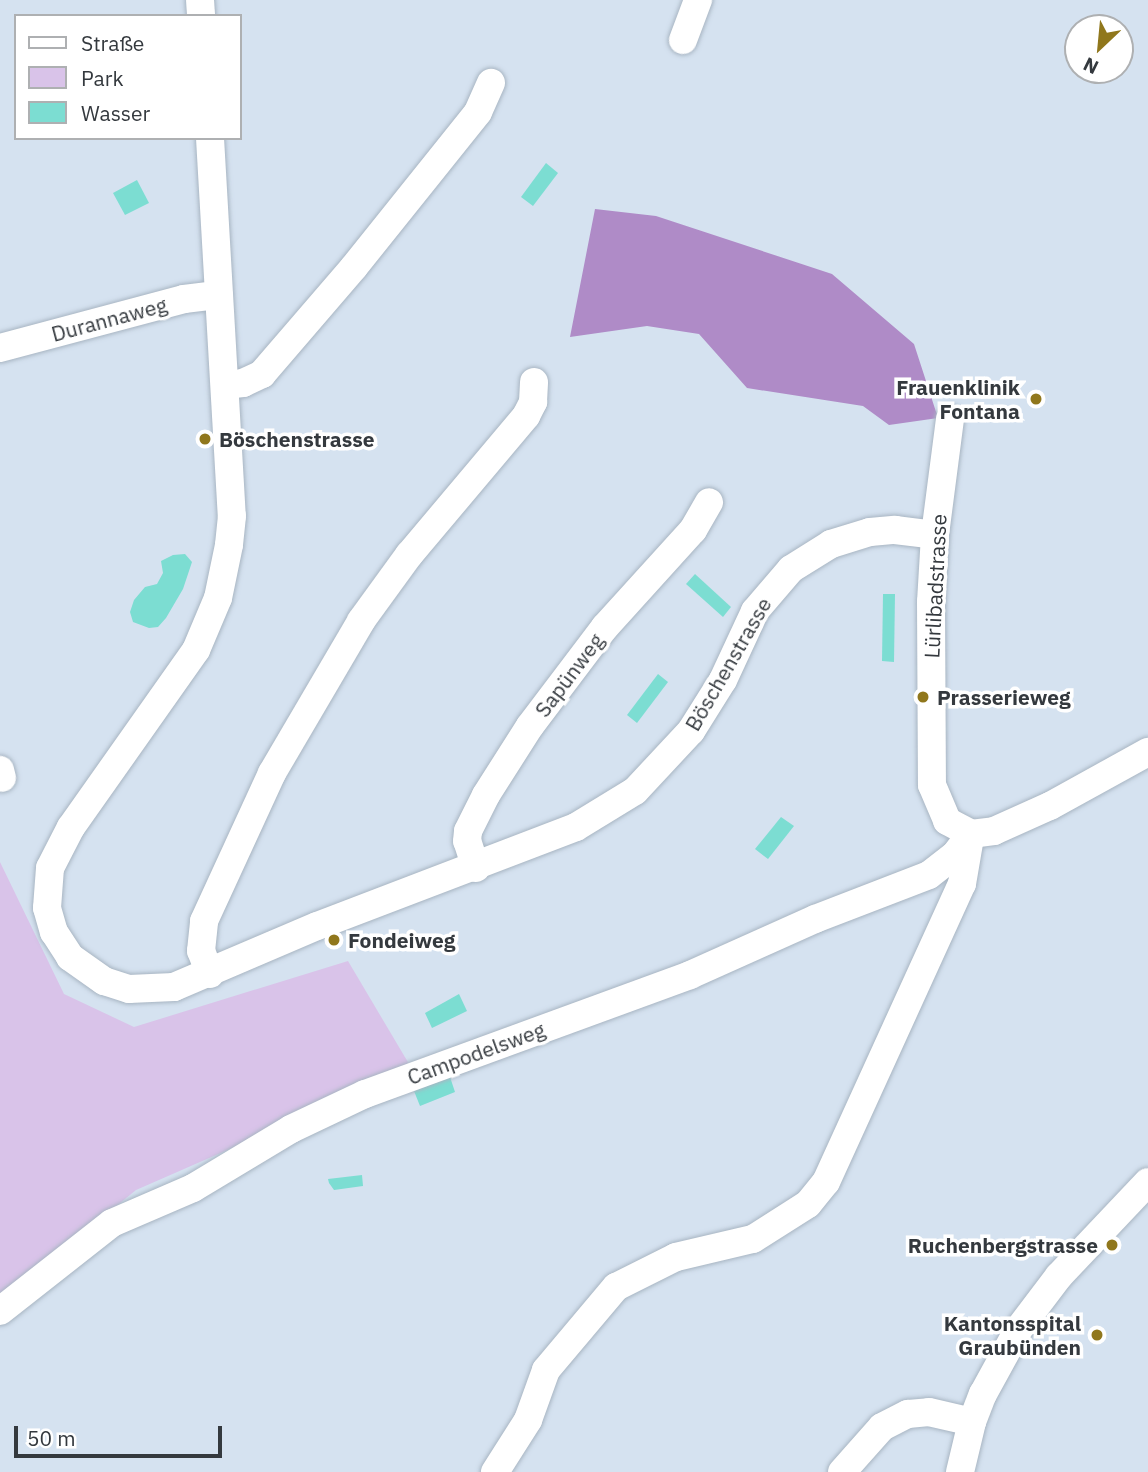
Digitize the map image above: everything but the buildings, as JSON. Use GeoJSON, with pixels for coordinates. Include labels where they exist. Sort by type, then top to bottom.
{"type":"FeatureCollection","features":[{"type":"Feature","properties":{"kind":"street"},"geometry":{"type":"LineString","coordinates":[[683,40],[698,0]]}},
{"type":"Feature","properties":{"kind":"street"},"geometry":{"type":"LineString","coordinates":[[225,385],[243,383],[262,374],[354,267],[470,122],[485,99],[491,83]]}},
{"type":"Feature","properties":{"kind":"street","name":"Böschenstrasse"},"geometry":{"type":"LineString","coordinates":[[210,140],[232,516],[229,545],[218,598],[196,650],[57,850],[47,888],[47,908],[54,932],[71,957],[104,981],[129,989],[174,987],[210,974],[317,926],[476,868],[576,827],[642,784],[697,723],[723,680],[755,611],[791,569],[831,544],[870,532],[895,530],[934,535]]}},
{"type":"Feature","properties":{"kind":"street","name":"Durannaweg"},"geometry":{"type":"LineString","coordinates":[[0,348],[184,299],[219,295]]}},
{"type":"Feature","properties":{"kind":"street"},"geometry":{"type":"LineString","coordinates":[[210,974],[201,951],[204,921],[272,773],[361,621],[409,555],[526,416],[533,401],[534,382]]}},
{"type":"Feature","properties":{"kind":"street","name":"Lürlibadstrasse"},"geometry":{"type":"LineString","coordinates":[[950,419],[934,535],[932,785],[947,821],[971,834]]}},
{"type":"Feature","properties":{"kind":"street","name":"Sapünweg"},"geometry":{"type":"LineString","coordinates":[[476,868],[467,841],[468,831],[523,737],[605,627],[702,518],[709,502]]}},
{"type":"Feature","properties":{"kind":"street"},"geometry":{"type":"LineString","coordinates":[[495,1472],[528,1420],[546,1370],[616,1287],[676,1257],[753,1239],[808,1204],[826,1182],[962,884],[971,834],[994,831],[1050,806],[1148,752]]}},
{"type":"Feature","properties":{"kind":"street","name":"Campodelsweg"},"geometry":{"type":"LineString","coordinates":[[0,1311],[112,1223],[193,1188],[291,1129],[365,1094],[690,975],[815,919],[929,874],[956,855],[971,834]]}},
{"type":"Feature","properties":{"kind":"street"},"geometry":{"type":"LineString","coordinates":[[960,1472],[972,1422],[996,1366],[1038,1301],[1148,1182]]}},
{"type":"Feature","properties":{"kind":"street"},"geometry":{"type":"LineString","coordinates":[[842,1472],[882,1427],[908,1414],[929,1412],[972,1422]]}},
{"type":"Feature","properties":{"kind":"green space"},"geometry":{"type":"Polygon","coordinates":[[[0,862],[64,994],[134,1027],[348,961],[412,1069],[136,1190],[0,1301],[0,862]]]}},
{"type":"Feature","properties":{"kind":"shaded area"},"geometry":{"type":"Polygon","coordinates":[[[595,209],[656,216],[832,274],[914,344],[938,418],[889,425],[863,406],[747,388],[699,334],[647,326],[570,337],[595,209]]]}},
{"type":"Feature","properties":{"kind":"water"},"geometry":{"type":"Polygon","coordinates":[[[546,163],[558,173],[533,206],[521,197],[546,163]]]}},
{"type":"Feature","properties":{"kind":"water"},"geometry":{"type":"Polygon","coordinates":[[[137,180],[149,203],[125,215],[113,193],[137,180]]]}},
{"type":"Feature","properties":{"kind":"water"},"geometry":{"type":"Polygon","coordinates":[[[185,554],[192,562],[183,589],[166,618],[158,627],[149,628],[133,622],[130,612],[134,600],[145,587],[157,584],[163,573],[161,561],[173,555],[185,554]]]}},
{"type":"Feature","properties":{"kind":"water"},"geometry":{"type":"Polygon","coordinates":[[[695,574],[731,607],[723,617],[686,584],[695,574]]]}},
{"type":"Feature","properties":{"kind":"water"},"geometry":{"type":"Polygon","coordinates":[[[883,594],[895,594],[894,662],[882,661],[883,594]]]}},
{"type":"Feature","properties":{"kind":"water"},"geometry":{"type":"Polygon","coordinates":[[[658,674],[668,682],[637,723],[627,715],[658,674]]]}},
{"type":"Feature","properties":{"kind":"water"},"geometry":{"type":"Polygon","coordinates":[[[781,817],[794,826],[768,859],[755,849],[781,817]]]}},
{"type":"Feature","properties":{"kind":"water"},"geometry":{"type":"Polygon","coordinates":[[[459,994],[467,1011],[432,1028],[425,1013],[459,994]]]}},
{"type":"Feature","properties":{"kind":"water"},"geometry":{"type":"Polygon","coordinates":[[[450,1077],[455,1092],[420,1106],[414,1091],[450,1077]]]}},
{"type":"Feature","properties":{"kind":"water"},"geometry":{"type":"Polygon","coordinates":[[[362,1175],[363,1186],[334,1190],[328,1179],[362,1175]]]}},
{"type":"Feature","properties":{"kind":"place","name":"Frauenklinik Fontana"},"geometry":{"type":"Point","coordinates":[1036,399]}},
{"type":"Feature","properties":{"kind":"place","name":"Böschenstrasse"},"geometry":{"type":"Point","coordinates":[205,439]}},
{"type":"Feature","properties":{"kind":"place","name":"Prasserieweg"},"geometry":{"type":"Point","coordinates":[923,697]}},
{"type":"Feature","properties":{"kind":"place","name":"Fondeiweg"},"geometry":{"type":"Point","coordinates":[334,940]}},
{"type":"Feature","properties":{"kind":"place","name":"Ruchenbergstrasse"},"geometry":{"type":"Point","coordinates":[1112,1245]}},
{"type":"Feature","properties":{"kind":"place","name":"Kantonsspital Graubünden"},"geometry":{"type":"Point","coordinates":[1097,1335]}}]}
